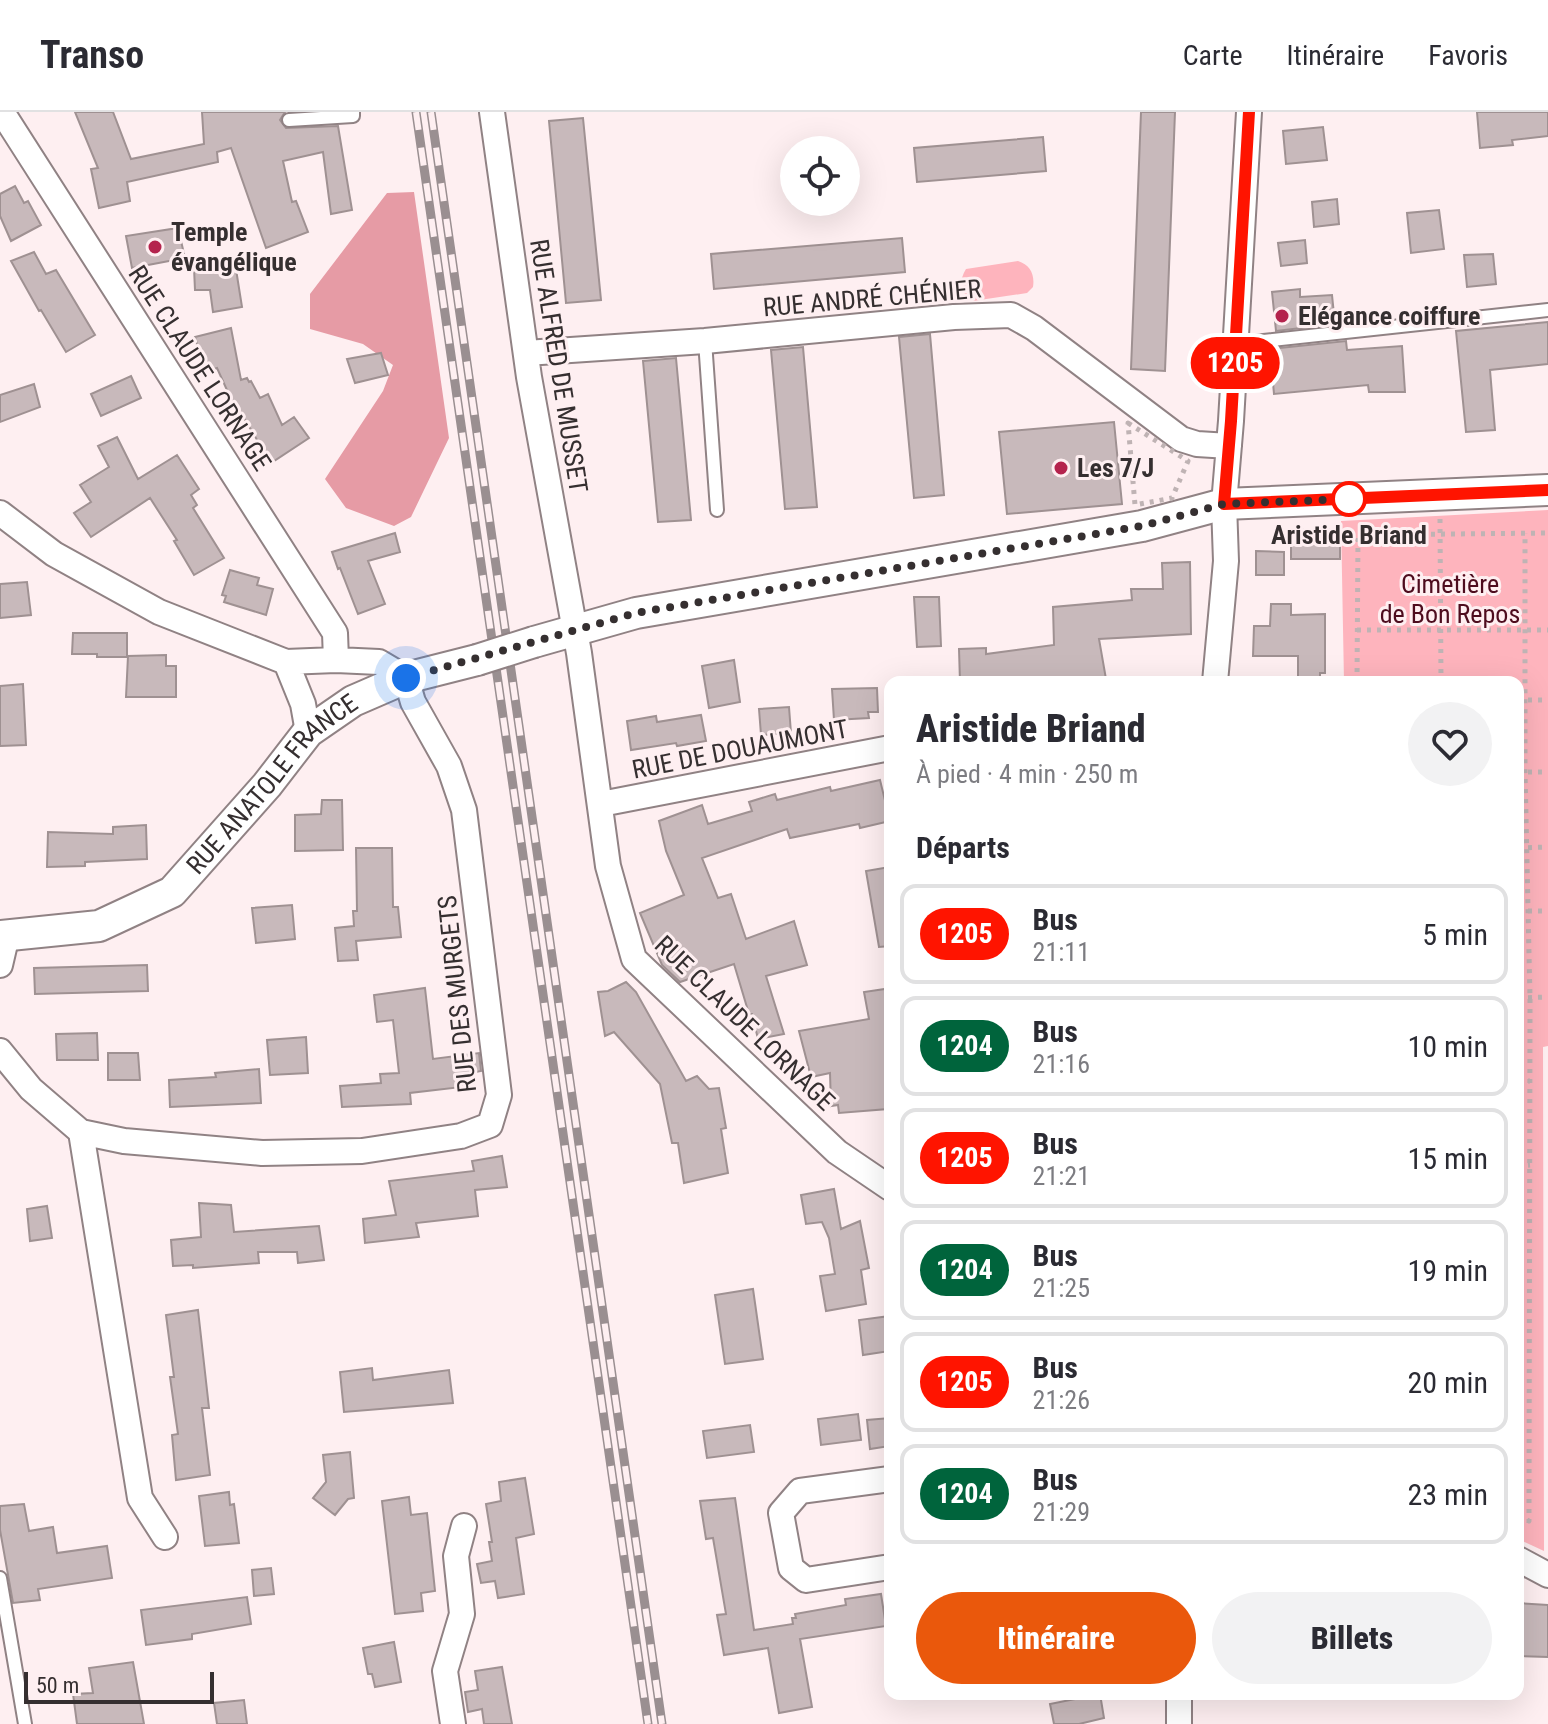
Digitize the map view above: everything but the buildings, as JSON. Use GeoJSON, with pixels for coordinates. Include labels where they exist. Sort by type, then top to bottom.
{"type":"FeatureCollection","features":[{"type":"Feature","properties":{"kind":"street","name":"RUE CLAUDE LORNAGE"},"geometry":{"type":"LineString","coordinates":[[2,112],[335,633],[336,660]]}},
{"type":"Feature","properties":{"kind":"street","name":"RUE ALFRED DE MUSSET"},"geometry":{"type":"LineString","coordinates":[[492,112],[526,353],[575,629]]}},
{"type":"Feature","properties":{"kind":"street"},"geometry":{"type":"LineString","coordinates":[[1216,676],[1226,561],[1224,504],[1249,112]]}},
{"type":"Feature","properties":{"kind":"street","name":"RUE ANDRÉ CHÉNIER"},"geometry":{"type":"LineString","coordinates":[[526,353],[705,341],[954,317],[1011,315],[1034,328],[1181,439],[1197,444],[1229,446]]}},
{"type":"Feature","properties":{"kind":"street","name":"RUE ANATOLE FRANCE"},"geometry":{"type":"LineString","coordinates":[[2,945],[99,926],[172,892],[267,785],[308,732],[353,701],[406,678],[636,613],[1142,526],[1224,504],[1548,490]]}},
{"type":"Feature","properties":{"kind":"street"},"geometry":{"type":"LineString","coordinates":[[0,513],[54,554],[159,612],[286,662],[379,662],[406,678]]}},
{"type":"Feature","properties":{"kind":"street","name":"RUE CLAUDE LORNAGE"},"geometry":{"type":"LineString","coordinates":[[575,629],[608,866],[634,959],[837,1152],[884,1184]]}},
{"type":"Feature","properties":{"kind":"street"},"geometry":{"type":"LineString","coordinates":[[286,662],[303,704],[308,732]]}},
{"type":"Feature","properties":{"kind":"street","name":"RUE DES MURGETS"},"geometry":{"type":"LineString","coordinates":[[0,1051],[31,1089],[81,1132],[124,1141],[277,1152],[362,1151],[461,1136],[490,1125],[499,1095],[464,810],[449,766],[413,702],[406,678]]}},
{"type":"Feature","properties":{"kind":"street","name":"RUE DE DOUAUMONT"},"geometry":{"type":"LineString","coordinates":[[601,804],[884,749]]}},
{"type":"Feature","properties":{"kind":"street"},"geometry":{"type":"LineString","coordinates":[[81,1132],[140,1498],[165,1537]]}},
{"type":"Feature","properties":{"kind":"street"},"geometry":{"type":"LineString","coordinates":[[884,1480],[800,1491],[781,1513],[791,1568],[806,1580],[884,1568]]}},
{"type":"Feature","properties":{"kind":"street"},"geometry":{"type":"LineString","coordinates":[[453,1724],[445,1671],[462,1614],[456,1556],[464,1526]]}},
{"type":"Feature","properties":{"kind":"street"},"geometry":{"type":"LineString","coordinates":[[1524,1562],[1548,1575]]}},
{"type":"Feature","properties":{"kind":"street"},"geometry":{"type":"LineString","coordinates":[[1179,1700],[1179,1724]]}},
{"type":"Feature","properties":{"kind":"lane"},"geometry":{"type":"LineString","coordinates":[[289,120],[353,116],[353,112]]}},
{"type":"Feature","properties":{"kind":"lane"},"geometry":{"type":"LineString","coordinates":[[1236,344],[1548,310]]}},
{"type":"Feature","properties":{"kind":"lane"},"geometry":{"type":"LineString","coordinates":[[705,341],[717,510]]}},
{"type":"Feature","properties":{"kind":"lane"},"geometry":{"type":"LineString","coordinates":[[0,1578],[25,1724]]}},
{"type":"Feature","properties":{"kind":"path"},"geometry":{"type":"LineString","coordinates":[[1128,423],[1188,461],[1172,498],[1135,505],[1128,423]]}},
{"type":"Feature","properties":{"kind":"path"},"geometry":{"type":"LineString","coordinates":[[1440,514],[1441,676]]}},
{"type":"Feature","properties":{"kind":"path"},"geometry":{"type":"LineString","coordinates":[[1523,676],[1525,533]]}},
{"type":"Feature","properties":{"kind":"path"},"geometry":{"type":"LineString","coordinates":[[1357,676],[1358,535],[1548,533]]}},
{"type":"Feature","properties":{"kind":"path"},"geometry":{"type":"LineString","coordinates":[[1357,630],[1548,630]]}},
{"type":"Feature","properties":{"kind":"path"},"geometry":{"type":"LineString","coordinates":[[1524,700],[1548,700]]}},
{"type":"Feature","properties":{"kind":"path"},"geometry":{"type":"LineString","coordinates":[[1524,772],[1548,772]]}},
{"type":"Feature","properties":{"kind":"path"},"geometry":{"type":"LineString","coordinates":[[1524,802],[1530,998],[1529,1521],[1524,1519]]}},
{"type":"Feature","properties":{"kind":"path"},"geometry":{"type":"LineString","coordinates":[[1527,848],[1548,847]]}},
{"type":"Feature","properties":{"kind":"path"},"geometry":{"type":"LineString","coordinates":[[1524,911],[1548,911]]}},
{"type":"Feature","properties":{"kind":"path"},"geometry":{"type":"LineString","coordinates":[[1524,998],[1548,997]]}},
{"type":"Feature","properties":{"kind":"path"},"geometry":{"type":"LineString","coordinates":[[1524,1081],[1530,1081]]}},
{"type":"Feature","properties":{"kind":"path"},"geometry":{"type":"LineString","coordinates":[[1524,1166],[1530,1165]]}},
{"type":"Feature","properties":{"kind":"path"},"geometry":{"type":"LineString","coordinates":[[1524,1360],[1529,1360]]}},
{"type":"Feature","properties":{"kind":"green space"},"geometry":{"type":"Polygon","coordinates":[[[1018,261],[1026,265],[1032,274],[1033,287],[1027,293],[973,301],[963,291],[961,283],[966,269],[1018,261]]]}},
{"type":"Feature","properties":{"kind":"green space","name":"Cimetière de Bon Repos"},"geometry":{"type":"Polygon","coordinates":[[[1548,510],[1548,1046],[1543,1047],[1544,1551],[1524,1542],[1524,676],[1344,676],[1341,521],[1548,510]]]}},
{"type":"Feature","properties":{"kind":"shaded area"},"geometry":{"type":"Polygon","coordinates":[[[414,192],[449,438],[411,517],[394,526],[346,508],[325,479],[383,391],[393,365],[363,344],[310,329],[310,294],[387,193],[414,192]]]}},
{"type":"Feature","properties":{"kind":"railway"},"geometry":{"type":"LineString","coordinates":[[416,112],[648,1724]]}},
{"type":"Feature","properties":{"kind":"railway"},"geometry":{"type":"LineString","coordinates":[[431,112],[662,1724]]}},
{"type":"Feature","properties":{"kind":"bus line","name":"1205"},"geometry":{"type":"LineString","coordinates":[[1249,112],[1224,504],[1548,490]]}},
{"type":"Feature","properties":{"kind":"place","name":"Temple évangélique"},"geometry":{"type":"Point","coordinates":[155,247]}},
{"type":"Feature","properties":{"kind":"place","name":"Elégance coiffure"},"geometry":{"type":"Point","coordinates":[1282,316]}},
{"type":"Feature","properties":{"kind":"place","name":"Les 7/J"},"geometry":{"type":"Point","coordinates":[1061,468]}},
{"type":"Feature","properties":{"kind":"place","name":"Aristide Briand"},"geometry":{"type":"Point","coordinates":[1349,499]}},
{"type":"Feature","properties":{"kind":"route"},"geometry":{"type":"LineString","coordinates":[[406,678],[636,613],[1142,526],[1224,504],[1349,499]]}}]}
